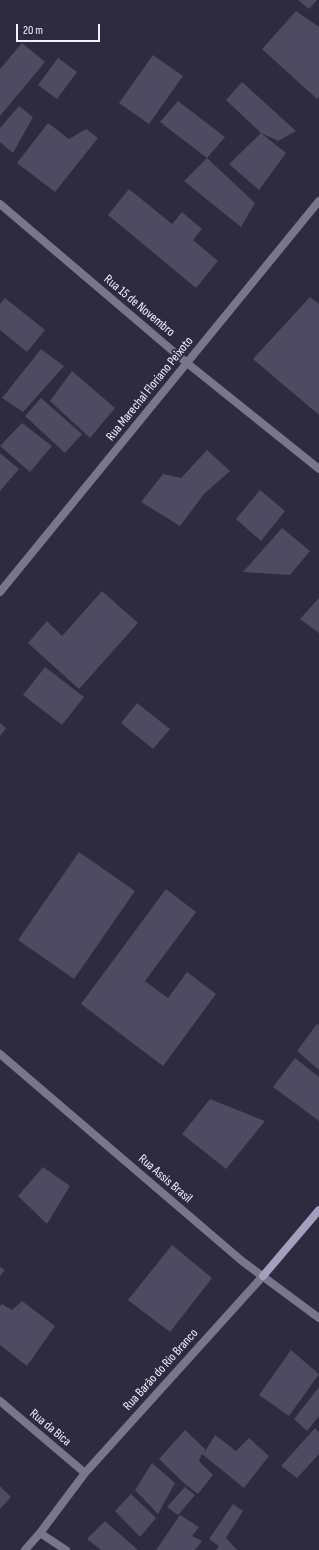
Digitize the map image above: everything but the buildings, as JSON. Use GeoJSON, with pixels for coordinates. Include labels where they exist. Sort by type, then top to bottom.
{"type":"FeatureCollection","features":[{"type":"Feature","properties":{"kind":"street","name":"Rua Marechal Floriano Peixoto"},"geometry":{"type":"LineString","coordinates":[[0,592],[319,201]]}},
{"type":"Feature","properties":{"kind":"street","name":"Rua 15 de Novembro"},"geometry":{"type":"LineString","coordinates":[[0,204],[187,362],[319,469]]}},
{"type":"Feature","properties":{"kind":"street","name":"Rua Assis Brasil"},"geometry":{"type":"LineString","coordinates":[[0,1054],[242,1261],[319,1318]]}},
{"type":"Feature","properties":{"kind":"street","name":"Rua Barão do Rio Branco"},"geometry":{"type":"LineString","coordinates":[[25,1550],[40,1533],[86,1473],[263,1276],[319,1210]]}},
{"type":"Feature","properties":{"kind":"street","name":"Rua da Bica"},"geometry":{"type":"LineString","coordinates":[[0,1401],[86,1473]]}},
{"type":"Feature","properties":{"kind":"street"},"geometry":{"type":"LineString","coordinates":[[40,1533],[66,1550]]}}]}
